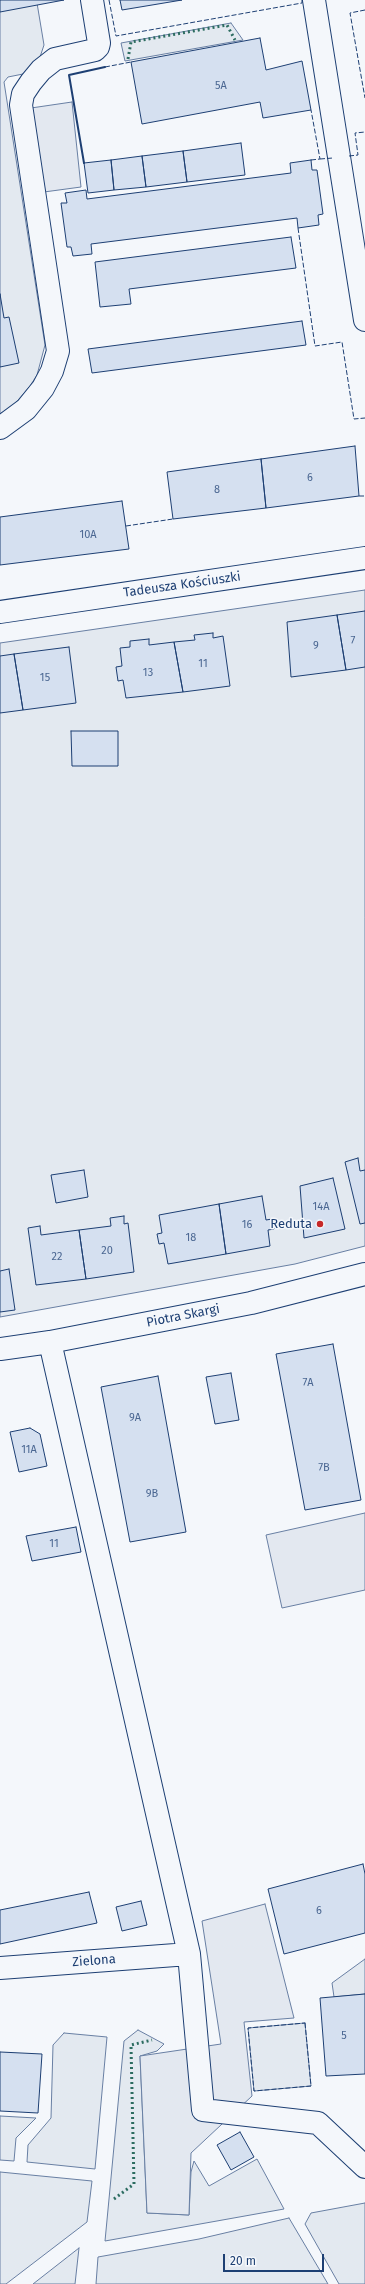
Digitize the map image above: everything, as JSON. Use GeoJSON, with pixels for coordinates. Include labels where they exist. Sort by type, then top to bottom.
{"type":"FeatureCollection","features":[{"type":"Feature","properties":{"kind":"street"},"geometry":{"type":"LineString","coordinates":[[0,428],[26,409],[43,388],[52,371],[58,351],[21,105],[23,94],[41,70],[55,59],[95,50],[98,47],[99,43],[92,0]]}},
{"type":"Feature","properties":{"kind":"street"},"geometry":{"type":"LineString","coordinates":[[314,0],[365,320]]}},
{"type":"Feature","properties":{"kind":"street","name":"Tadeusza Kościuszki"},"geometry":{"type":"LineString","coordinates":[[0,612],[365,558]]}},
{"type":"Feature","properties":{"kind":"street","name":"Piotra Skargi"},"geometry":{"type":"LineString","coordinates":[[0,1349],[50,1342],[251,1303],[365,1274]]}},
{"type":"Feature","properties":{"kind":"street"},"geometry":{"type":"LineString","coordinates":[[50,1342],[189,1954],[203,2110],[318,2123],[365,2167]]}},
{"type":"Feature","properties":{"kind":"street","name":"Zielona"},"geometry":{"type":"LineString","coordinates":[[0,1968],[189,1954]]}},
{"type":"Feature","properties":{"kind":"shaded area"},"geometry":{"type":"Polygon","coordinates":[[[0,0],[37,3],[44,45],[39,60],[23,74],[8,77],[4,82],[45,345],[37,375],[30,386],[13,406],[0,414],[0,0]]]}},
{"type":"Feature","properties":{"kind":"shaded area"},"geometry":{"type":"Polygon","coordinates":[[[231,23],[243,40],[125,61],[121,43],[231,23]]]}},
{"type":"Feature","properties":{"kind":"shaded area"},"geometry":{"type":"Polygon","coordinates":[[[72,102],[81,187],[44,192],[31,108],[72,102]]]}},
{"type":"Feature","properties":{"kind":"shaded area"},"geometry":{"type":"Polygon","coordinates":[[[365,590],[365,1246],[295,1264],[0,1317],[0,643],[365,590]]]}},
{"type":"Feature","properties":{"kind":"shaded area"},"geometry":{"type":"Polygon","coordinates":[[[365,1513],[365,1590],[282,1608],[266,1535],[365,1513]]]}},
{"type":"Feature","properties":{"kind":"shaded area"},"geometry":{"type":"Polygon","coordinates":[[[265,1904],[294,2018],[244,2022],[252,2096],[191,2153],[189,2215],[147,2213],[140,2056],[221,2044],[202,1921],[265,1904]]]}},
{"type":"Feature","properties":{"kind":"shaded area"},"geometry":{"type":"Polygon","coordinates":[[[365,1959],[365,1994],[334,1997],[332,1983],[365,1959]]]}},
{"type":"Feature","properties":{"kind":"shaded area"},"geometry":{"type":"Polygon","coordinates":[[[305,2023],[311,2086],[254,2091],[248,2028],[305,2023]]]}},
{"type":"Feature","properties":{"kind":"shaded area"},"geometry":{"type":"Polygon","coordinates":[[[138,2030],[164,2044],[157,2051],[140,2056],[147,2213],[189,2215],[191,2172],[194,2161],[209,2186],[257,2159],[284,2209],[105,2241],[124,2041],[138,2030]]]}},
{"type":"Feature","properties":{"kind":"shaded area"},"geometry":{"type":"Polygon","coordinates":[[[64,2033],[107,2037],[95,2169],[27,2162],[28,2145],[51,2118],[53,2045],[64,2033]]]}},
{"type":"Feature","properties":{"kind":"shaded area"},"geometry":{"type":"Polygon","coordinates":[[[0,2116],[36,2118],[16,2138],[14,2161],[0,2160],[0,2116]]]}},
{"type":"Feature","properties":{"kind":"shaded area"},"geometry":{"type":"Polygon","coordinates":[[[0,2172],[92,2181],[87,2222],[6,2284],[0,2284],[0,2172]]]}},
{"type":"Feature","properties":{"kind":"shaded area"},"geometry":{"type":"Polygon","coordinates":[[[365,2203],[365,2284],[339,2284],[305,2224],[311,2213],[365,2203]]]}},
{"type":"Feature","properties":{"kind":"shaded area"},"geometry":{"type":"Polygon","coordinates":[[[289,2218],[328,2284],[96,2284],[98,2257],[199,2239],[289,2218]]]}},
{"type":"Feature","properties":{"kind":"shaded area"},"geometry":{"type":"Polygon","coordinates":[[[79,2248],[75,2284],[33,2284],[79,2248]]]}},
{"type":"Feature","properties":{"kind":"building"},"geometry":{"type":"Polygon","coordinates":[[[0,0],[64,0],[0,12],[0,0]]]}},
{"type":"Feature","properties":{"kind":"building"},"geometry":{"type":"Polygon","coordinates":[[[120,0],[182,0],[122,10],[120,0]]]}},
{"type":"Feature","properties":{"kind":"building"},"geometry":{"type":"Polygon","coordinates":[[[260,38],[266,70],[302,61],[311,110],[263,118],[260,102],[142,124],[131,62],[260,38]]]}},
{"type":"Feature","properties":{"kind":"building"},"geometry":{"type":"Polygon","coordinates":[[[241,143],[245,175],[187,182],[183,151],[241,143]]]}},
{"type":"Feature","properties":{"kind":"building"},"geometry":{"type":"Polygon","coordinates":[[[183,151],[187,182],[146,187],[142,156],[183,151]]]}},
{"type":"Feature","properties":{"kind":"building"},"geometry":{"type":"Polygon","coordinates":[[[142,156],[146,187],[114,190],[111,160],[142,156]]]}},
{"type":"Feature","properties":{"kind":"building"},"geometry":{"type":"Polygon","coordinates":[[[111,160],[114,190],[88,193],[84,163],[111,160]]]}},
{"type":"Feature","properties":{"kind":"building"},"geometry":{"type":"Polygon","coordinates":[[[311,160],[312,170],[317,170],[323,214],[318,215],[319,225],[298,228],[297,218],[91,244],[92,254],[73,256],[71,247],[67,247],[61,203],[67,203],[65,193],[86,190],[87,199],[291,173],[290,163],[311,160]]]}},
{"type":"Feature","properties":{"kind":"building"},"geometry":{"type":"Polygon","coordinates":[[[291,237],[296,268],[129,289],[131,304],[100,307],[95,262],[291,237]]]}},
{"type":"Feature","properties":{"kind":"building"},"geometry":{"type":"Polygon","coordinates":[[[0,294],[4,318],[9,317],[19,363],[0,367],[0,294]]]}},
{"type":"Feature","properties":{"kind":"building"},"geometry":{"type":"Polygon","coordinates":[[[302,321],[306,345],[92,373],[88,349],[302,321]]]}},
{"type":"Feature","properties":{"kind":"building"},"geometry":{"type":"Polygon","coordinates":[[[355,446],[359,496],[266,508],[261,459],[355,446]]]}},
{"type":"Feature","properties":{"kind":"building"},"geometry":{"type":"Polygon","coordinates":[[[261,459],[266,508],[173,519],[167,472],[261,459]]]}},
{"type":"Feature","properties":{"kind":"building"},"geometry":{"type":"Polygon","coordinates":[[[122,501],[129,549],[0,565],[0,517],[122,501]]]}},
{"type":"Feature","properties":{"kind":"building"},"geometry":{"type":"Polygon","coordinates":[[[365,611],[365,667],[346,670],[337,615],[365,611]]]}},
{"type":"Feature","properties":{"kind":"building"},"geometry":{"type":"Polygon","coordinates":[[[337,615],[346,670],[291,677],[287,622],[337,615]]]}},
{"type":"Feature","properties":{"kind":"building"},"geometry":{"type":"Polygon","coordinates":[[[213,633],[213,638],[223,636],[230,686],[183,692],[174,642],[195,640],[194,635],[213,633]]]}},
{"type":"Feature","properties":{"kind":"building"},"geometry":{"type":"Polygon","coordinates":[[[149,639],[149,645],[174,642],[183,692],[126,698],[123,680],[118,681],[116,667],[122,666],[120,648],[130,647],[130,641],[149,639]]]}},
{"type":"Feature","properties":{"kind":"building"},"geometry":{"type":"Polygon","coordinates":[[[69,647],[76,703],[23,710],[14,654],[69,647]]]}},
{"type":"Feature","properties":{"kind":"building"},"geometry":{"type":"Polygon","coordinates":[[[14,654],[23,710],[0,713],[0,656],[14,654]]]}},
{"type":"Feature","properties":{"kind":"building"},"geometry":{"type":"Polygon","coordinates":[[[71,731],[118,731],[118,766],[72,766],[71,731]]]}},
{"type":"Feature","properties":{"kind":"building"},"geometry":{"type":"Polygon","coordinates":[[[358,1158],[360,1171],[365,1170],[365,1223],[360,1224],[345,1162],[358,1158]]]}},
{"type":"Feature","properties":{"kind":"building"},"geometry":{"type":"Polygon","coordinates":[[[84,1170],[88,1197],[56,1203],[51,1175],[84,1170]]]}},
{"type":"Feature","properties":{"kind":"building"},"geometry":{"type":"Polygon","coordinates":[[[333,1178],[345,1229],[304,1238],[300,1186],[333,1178]]]}},
{"type":"Feature","properties":{"kind":"building"},"geometry":{"type":"Polygon","coordinates":[[[262,1196],[266,1220],[272,1219],[274,1229],[268,1230],[270,1246],[226,1254],[219,1204],[262,1196]]]}},
{"type":"Feature","properties":{"kind":"building"},"geometry":{"type":"Polygon","coordinates":[[[219,1204],[226,1254],[168,1264],[164,1243],[159,1244],[157,1234],[162,1233],[159,1215],[219,1204]]]}},
{"type":"Feature","properties":{"kind":"building"},"geometry":{"type":"Polygon","coordinates":[[[124,1216],[124,1224],[128,1223],[134,1272],[86,1279],[79,1230],[111,1226],[110,1218],[124,1216]]]}},
{"type":"Feature","properties":{"kind":"building"},"geometry":{"type":"Polygon","coordinates":[[[40,1226],[41,1235],[79,1230],[86,1279],[36,1285],[28,1228],[40,1226]]]}},
{"type":"Feature","properties":{"kind":"building"},"geometry":{"type":"Polygon","coordinates":[[[9,1269],[15,1310],[0,1312],[0,1271],[9,1269]]]}},
{"type":"Feature","properties":{"kind":"building"},"geometry":{"type":"Polygon","coordinates":[[[333,1344],[361,1500],[305,1510],[276,1354],[333,1344]]]}},
{"type":"Feature","properties":{"kind":"building"},"geometry":{"type":"Polygon","coordinates":[[[231,1373],[239,1420],[215,1424],[206,1377],[231,1373]]]}},
{"type":"Feature","properties":{"kind":"building"},"geometry":{"type":"Polygon","coordinates":[[[158,1376],[186,1532],[130,1542],[101,1387],[158,1376]]]}},
{"type":"Feature","properties":{"kind":"building"},"geometry":{"type":"Polygon","coordinates":[[[30,1428],[40,1434],[47,1466],[19,1472],[10,1432],[30,1428]]]}},
{"type":"Feature","properties":{"kind":"building"},"geometry":{"type":"Polygon","coordinates":[[[76,1527],[81,1552],[32,1561],[26,1536],[76,1527]]]}},
{"type":"Feature","properties":{"kind":"building"},"geometry":{"type":"Polygon","coordinates":[[[363,1864],[365,1874],[365,1933],[284,1954],[268,1889],[363,1864]]]}},
{"type":"Feature","properties":{"kind":"building"},"geometry":{"type":"Polygon","coordinates":[[[89,1892],[97,1923],[0,1944],[0,1910],[89,1892]]]}},
{"type":"Feature","properties":{"kind":"building"},"geometry":{"type":"Polygon","coordinates":[[[141,1901],[147,1925],[122,1931],[116,1907],[141,1901]]]}},
{"type":"Feature","properties":{"kind":"building"},"geometry":{"type":"Polygon","coordinates":[[[365,1994],[365,2074],[326,2076],[320,1998],[365,1994]]]}},
{"type":"Feature","properties":{"kind":"building"},"geometry":{"type":"Polygon","coordinates":[[[0,2052],[42,2054],[38,2113],[0,2111],[0,2052]]]}},
{"type":"Feature","properties":{"kind":"building"},"geometry":{"type":"Polygon","coordinates":[[[240,2132],[254,2157],[231,2170],[217,2145],[240,2132]]]}},
{"type":"Feature","properties":{"kind":"hedge"},"geometry":{"type":"LineString","coordinates":[[128,59],[131,42],[227,25],[235,40]]}},
{"type":"Feature","properties":{"kind":"hedge"},"geometry":{"type":"LineString","coordinates":[[114,2199],[134,2184],[131,2045],[152,2040]]}},
{"type":"Feature","properties":{"kind":"fence"},"geometry":{"type":"LineString","coordinates":[[109,0],[116,36],[302,3],[302,0]]}},
{"type":"Feature","properties":{"kind":"fence"},"geometry":{"type":"LineString","coordinates":[[365,10],[350,13],[365,98]]}},
{"type":"Feature","properties":{"kind":"fence"},"geometry":{"type":"LineString","coordinates":[[105,67],[131,62]]}},
{"type":"Feature","properties":{"kind":"fence"},"geometry":{"type":"LineString","coordinates":[[311,110],[320,159],[311,160]]}},
{"type":"Feature","properties":{"kind":"fence"},"geometry":{"type":"LineString","coordinates":[[349,156],[358,155],[355,133],[365,132]]}},
{"type":"Feature","properties":{"kind":"fence"},"geometry":{"type":"LineString","coordinates":[[320,159],[333,158]]}},
{"type":"Feature","properties":{"kind":"fence"},"geometry":{"type":"LineString","coordinates":[[298,228],[315,346],[342,342],[354,419],[365,418]]}},
{"type":"Feature","properties":{"kind":"fence"},"geometry":{"type":"LineString","coordinates":[[359,496],[365,496]]}},
{"type":"Feature","properties":{"kind":"fence"},"geometry":{"type":"LineString","coordinates":[[126,526],[173,519]]}},
{"type":"Feature","properties":{"kind":"fence"},"geometry":{"type":"LineString","coordinates":[[305,2023],[311,2086],[254,2091],[248,2028],[305,2023]]}},
{"type":"Feature","properties":{"kind":"wall"},"geometry":{"type":"LineString","coordinates":[[84,163],[69,75],[105,67]]}},
{"type":"Feature","properties":{"kind":"place","name":"Reduta"},"geometry":{"type":"Point","coordinates":[320,1224]}}]}
